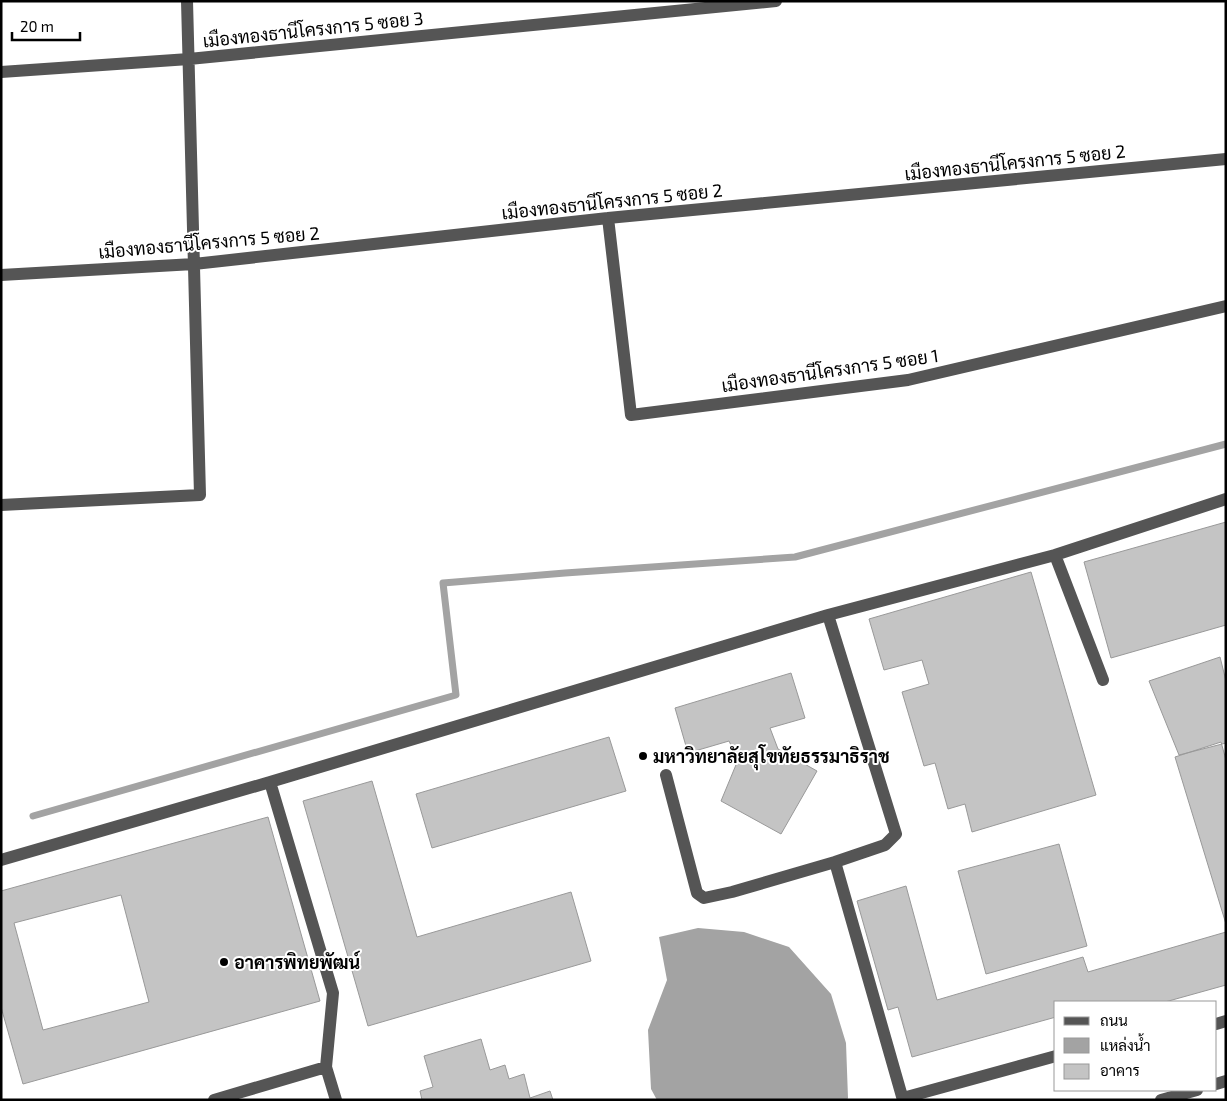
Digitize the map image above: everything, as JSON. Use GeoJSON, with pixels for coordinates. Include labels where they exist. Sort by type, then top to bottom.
{"type":"FeatureCollection","features":[{"type":"Feature","properties":{"kind":"street"},"geometry":{"type":"LineString","coordinates":[[1,505],[200,494],[188,1]]}},
{"type":"Feature","properties":{"kind":"street","name":"เมืองทองธานีโครงการ 5 ซอย 3"},"geometry":{"type":"LineString","coordinates":[[1,72],[189,59],[776,1]]}},
{"type":"Feature","properties":{"kind":"street","name":"เมืองทองธานีโครงการ 5 ซอย 2"},"geometry":{"type":"LineString","coordinates":[[1,275],[194,264],[608,218],[1226,159]]}},
{"type":"Feature","properties":{"kind":"street","name":"เมืองทองธานีโครงการ 5 ซอย 1"},"geometry":{"type":"LineString","coordinates":[[608,218],[631,415],[908,380],[1226,306]]}},
{"type":"Feature","properties":{"kind":"street"},"geometry":{"type":"LineString","coordinates":[[1,860],[270,782],[828,615],[1055,555],[1226,499]]}},
{"type":"Feature","properties":{"kind":"street"},"geometry":{"type":"LineString","coordinates":[[1055,555],[1103,680]]}},
{"type":"Feature","properties":{"kind":"street"},"geometry":{"type":"LineString","coordinates":[[666,775],[697,893],[704,898],[732,892],[835,862],[885,845],[896,834],[828,615]]}},
{"type":"Feature","properties":{"kind":"street"},"geometry":{"type":"LineString","coordinates":[[270,782],[333,993],[326,1067],[336,1100]]}},
{"type":"Feature","properties":{"kind":"street"},"geometry":{"type":"LineString","coordinates":[[835,862],[903,1099],[1054,1057]]}},
{"type":"Feature","properties":{"kind":"street"},"geometry":{"type":"LineString","coordinates":[[214,1100],[326,1067]]}},
{"type":"Feature","properties":{"kind":"street"},"geometry":{"type":"LineString","coordinates":[[1161,1100],[1190,1091]]}},
{"type":"Feature","properties":{"kind":"water"},"geometry":{"type":"Polygon","coordinates":[[[698,928],[744,932],[789,947],[831,994],[846,1043],[847,1100],[657,1100],[651,1089],[648,1030],[667,980],[659,937],[698,928]]]}},
{"type":"Feature","properties":{"kind":"building"},"geometry":{"type":"Polygon","coordinates":[[[1226,522],[1226,625],[1111,658],[1084,562],[1226,522]]]}},
{"type":"Feature","properties":{"kind":"building"},"geometry":{"type":"Polygon","coordinates":[[[1031,572],[1096,795],[972,832],[965,804],[948,809],[935,763],[924,766],[902,692],[929,684],[922,660],[884,670],[869,619],[1031,572]]]}},
{"type":"Feature","properties":{"kind":"building"},"geometry":{"type":"Polygon","coordinates":[[[1220,657],[1226,681],[1226,743],[1179,755],[1149,681],[1220,657]]]}},
{"type":"Feature","properties":{"kind":"building"},"geometry":{"type":"Polygon","coordinates":[[[791,673],[805,718],[770,728],[778,749],[817,771],[781,834],[721,801],[738,760],[729,741],[688,753],[675,708],[791,673]]]}},
{"type":"Feature","properties":{"kind":"building"},"geometry":{"type":"Polygon","coordinates":[[[609,737],[626,791],[432,848],[416,794],[609,737]]]}},
{"type":"Feature","properties":{"kind":"building"},"geometry":{"type":"Polygon","coordinates":[[[1221,742],[1226,760],[1226,924],[1175,757],[1221,742]]]}},
{"type":"Feature","properties":{"kind":"building"},"geometry":{"type":"Polygon","coordinates":[[[372,781],[417,937],[571,892],[591,961],[368,1026],[303,801],[372,781]]]}},
{"type":"Feature","properties":{"kind":"building","name":"อาคารพิทยพัฒน์"},"geometry":{"type":"Polygon","coordinates":[[[268,817],[320,1001],[23,1084],[1,1007],[1,891],[268,817]],[[121,895],[14,923],[43,1030],[149,1002],[121,895]]]}},
{"type":"Feature","properties":{"kind":"building"},"geometry":{"type":"Polygon","coordinates":[[[1059,844],[1087,946],[986,974],[958,871],[1059,844]]]}},
{"type":"Feature","properties":{"kind":"building"},"geometry":{"type":"Polygon","coordinates":[[[906,886],[937,1000],[1083,957],[1088,972],[1226,932],[1226,985],[1169,1001],[1054,1001],[1054,1018],[912,1057],[898,1007],[888,1010],[857,901],[906,886]]]}},
{"type":"Feature","properties":{"kind":"building"},"geometry":{"type":"Polygon","coordinates":[[[481,1039],[490,1070],[505,1065],[509,1079],[524,1074],[530,1098],[550,1091],[553,1100],[422,1100],[420,1091],[433,1087],[424,1056],[481,1039]]]}},
{"type":"Feature","properties":{"kind":"waterway"},"geometry":{"type":"LineString","coordinates":[[33,816],[456,695],[443,583],[795,557],[1226,444]]}},
{"type":"Feature","properties":{"kind":"place","name":"มหาวิทยาลัยสุโขทัยธรรมาธิราช"},"geometry":{"type":"Point","coordinates":[643,756]}},
{"type":"Feature","properties":{"kind":"place","name":"อาคารพิทยพัฒน์"},"geometry":{"type":"Point","coordinates":[224,962]}}]}
